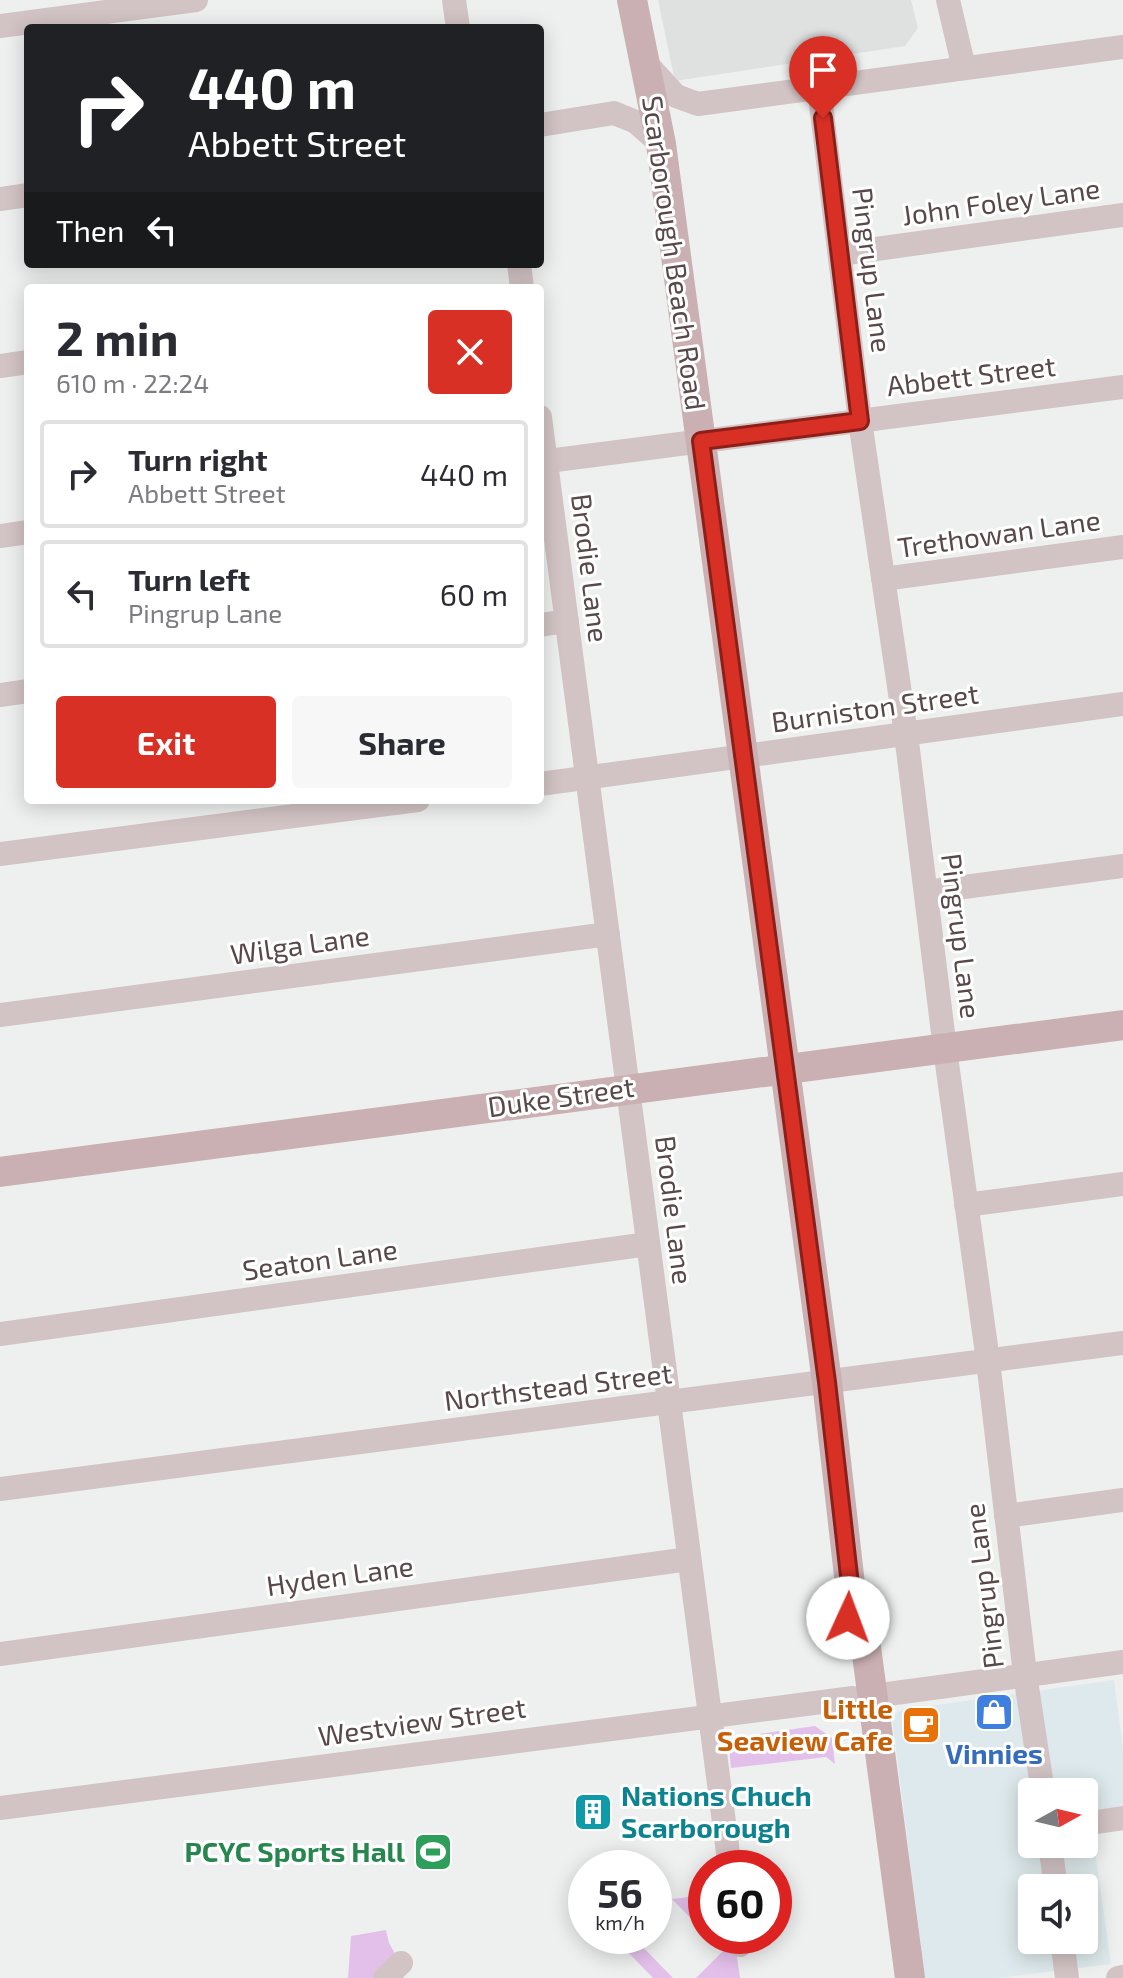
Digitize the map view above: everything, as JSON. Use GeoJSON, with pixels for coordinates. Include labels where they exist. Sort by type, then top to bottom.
{"type":"FeatureCollection","features":[{"type":"Feature","properties":{"kind":"main road","name":"Scarborough Beach Road"},"geometry":{"type":"LineString","coordinates":[[632,0],[661,144],[827,1382],[852,1602],[845,1634],[863,1697],[910,1978]]}},
{"type":"Feature","properties":{"kind":"main road","name":"Duke Street"},"geometry":{"type":"LineString","coordinates":[[0,1172],[1123,1025]]}},
{"type":"Feature","properties":{"kind":"main road","name":"Scarborough Beach Road"},"geometry":{"type":"LineString","coordinates":[[863,1697],[890,1978]]}},
{"type":"Feature","properties":{"kind":"street"},"geometry":{"type":"LineString","coordinates":[[0,26],[196,0]]}},
{"type":"Feature","properties":{"kind":"street"},"geometry":{"type":"LineString","coordinates":[[454,0],[457,24]]}},
{"type":"Feature","properties":{"kind":"street"},"geometry":{"type":"LineString","coordinates":[[948,0],[964,68]]}},
{"type":"Feature","properties":{"kind":"street"},"geometry":{"type":"LineString","coordinates":[[644,61],[676,96],[698,104],[1123,47]]}},
{"type":"Feature","properties":{"kind":"street","name":"Pingrup Lane"},"geometry":{"type":"LineString","coordinates":[[819,88],[860,421],[906,734],[988,1361],[1025,1674],[1041,1778]]}},
{"type":"Feature","properties":{"kind":"street"},"geometry":{"type":"LineString","coordinates":[[544,124],[614,113],[636,122],[661,144]]}},
{"type":"Feature","properties":{"kind":"street"},"geometry":{"type":"LineString","coordinates":[[0,199],[24,196]]}},
{"type":"Feature","properties":{"kind":"street","name":"John Foley Lane"},"geometry":{"type":"LineString","coordinates":[[840,254],[1123,215]]}},
{"type":"Feature","properties":{"kind":"street"},"geometry":{"type":"LineString","coordinates":[[0,366],[24,363]]}},
{"type":"Feature","properties":{"kind":"street","name":"Abbett Street"},"geometry":{"type":"LineString","coordinates":[[544,462],[1123,387]]}},
{"type":"Feature","properties":{"kind":"street","name":"Brodie Lane"},"geometry":{"type":"LineString","coordinates":[[544,469],[588,778],[728,1850]]}},
{"type":"Feature","properties":{"kind":"street"},"geometry":{"type":"LineString","coordinates":[[0,536],[24,533]]}},
{"type":"Feature","properties":{"kind":"street","name":"Trethowan Lane"},"geometry":{"type":"LineString","coordinates":[[883,579],[1123,547]]}},
{"type":"Feature","properties":{"kind":"street"},"geometry":{"type":"LineString","coordinates":[[544,624],[567,621]]}},
{"type":"Feature","properties":{"kind":"street"},"geometry":{"type":"LineString","coordinates":[[0,695],[24,692]]}},
{"type":"Feature","properties":{"kind":"street","name":"Burniston Street"},"geometry":{"type":"LineString","coordinates":[[544,784],[1123,704]]}},
{"type":"Feature","properties":{"kind":"street"},"geometry":{"type":"LineString","coordinates":[[0,854],[387,804]]}},
{"type":"Feature","properties":{"kind":"street"},"geometry":{"type":"LineString","coordinates":[[926,892],[1123,866]]}},
{"type":"Feature","properties":{"kind":"street","name":"Wilga Lane"},"geometry":{"type":"LineString","coordinates":[[0,1015],[608,934]]}},
{"type":"Feature","properties":{"kind":"street"},"geometry":{"type":"LineString","coordinates":[[966,1205],[1123,1184]]}},
{"type":"Feature","properties":{"kind":"street","name":"Seaton Lane"},"geometry":{"type":"LineString","coordinates":[[0,1334],[648,1244]]}},
{"type":"Feature","properties":{"kind":"street","name":"Northstead Street"},"geometry":{"type":"LineString","coordinates":[[0,1489],[1123,1343]]}},
{"type":"Feature","properties":{"kind":"street"},"geometry":{"type":"LineString","coordinates":[[1006,1516],[1123,1500]]}},
{"type":"Feature","properties":{"kind":"street","name":"Hyden Lane"},"geometry":{"type":"LineString","coordinates":[[0,1654],[689,1559]]}},
{"type":"Feature","properties":{"kind":"street","name":"Westview Street"},"geometry":{"type":"LineString","coordinates":[[0,1808],[1123,1662]]}},
{"type":"Feature","properties":{"kind":"street"},"geometry":{"type":"LineString","coordinates":[[1098,1822],[1123,1818]]}},
{"type":"Feature","properties":{"kind":"street"},"geometry":{"type":"LineString","coordinates":[[1064,1954],[1067,1978]]}},
{"type":"Feature","properties":{"kind":"shaded area"},"geometry":{"type":"Polygon","coordinates":[[[658,0],[911,0],[918,28],[905,46],[675,81],[658,0]]]}},
{"type":"Feature","properties":{"kind":"shaded area"},"geometry":{"type":"Polygon","coordinates":[[[1114,1680],[1123,1749],[1123,1811],[1098,1815],[1098,1778],[1018,1778],[1018,1858],[1096,1858],[1111,1964],[997,1978],[925,1978],[892,1717],[901,1710],[1114,1680]]]}},
{"type":"Feature","properties":{"kind":"shaded area"},"geometry":{"type":"Polygon","coordinates":[[[815,1726],[832,1738],[835,1764],[826,1757],[731,1768],[731,1738],[815,1726]]]}},
{"type":"Feature","properties":{"kind":"shaded area"},"geometry":{"type":"Polygon","coordinates":[[[688,1897],[688,1915],[672,1899],[688,1897]]]}},
{"type":"Feature","properties":{"kind":"shaded area"},"geometry":{"type":"Polygon","coordinates":[[[386,1930],[397,1957],[376,1978],[348,1978],[351,1936],[386,1930]]]}},
{"type":"Feature","properties":{"kind":"shaded area"},"geometry":{"type":"Polygon","coordinates":[[[630,1954],[650,1954],[673,1978],[653,1978],[630,1954]]]}},
{"type":"Feature","properties":{"kind":"shaded area"},"geometry":{"type":"Polygon","coordinates":[[[720,1954],[737,1954],[740,1978],[696,1978],[720,1954]]]}},
{"type":"Feature","properties":{"kind":"place","name":"Vinnies"},"geometry":{"type":"Point","coordinates":[994,1712]}},
{"type":"Feature","properties":{"kind":"place","name":"Little Seaview Cafe"},"geometry":{"type":"Point","coordinates":[921,1725]}},
{"type":"Feature","properties":{"kind":"place","name":"Nations Chuch Scarborough"},"geometry":{"type":"Point","coordinates":[593,1812]}},
{"type":"Feature","properties":{"kind":"place","name":"PCYC Sports Hall"},"geometry":{"type":"Point","coordinates":[433,1852]}},
{"type":"Feature","properties":{"kind":"route"},"geometry":{"type":"LineString","coordinates":[[823,118],[860,421],[701,441],[827,1382],[852,1602],[848,1618]]}}]}
